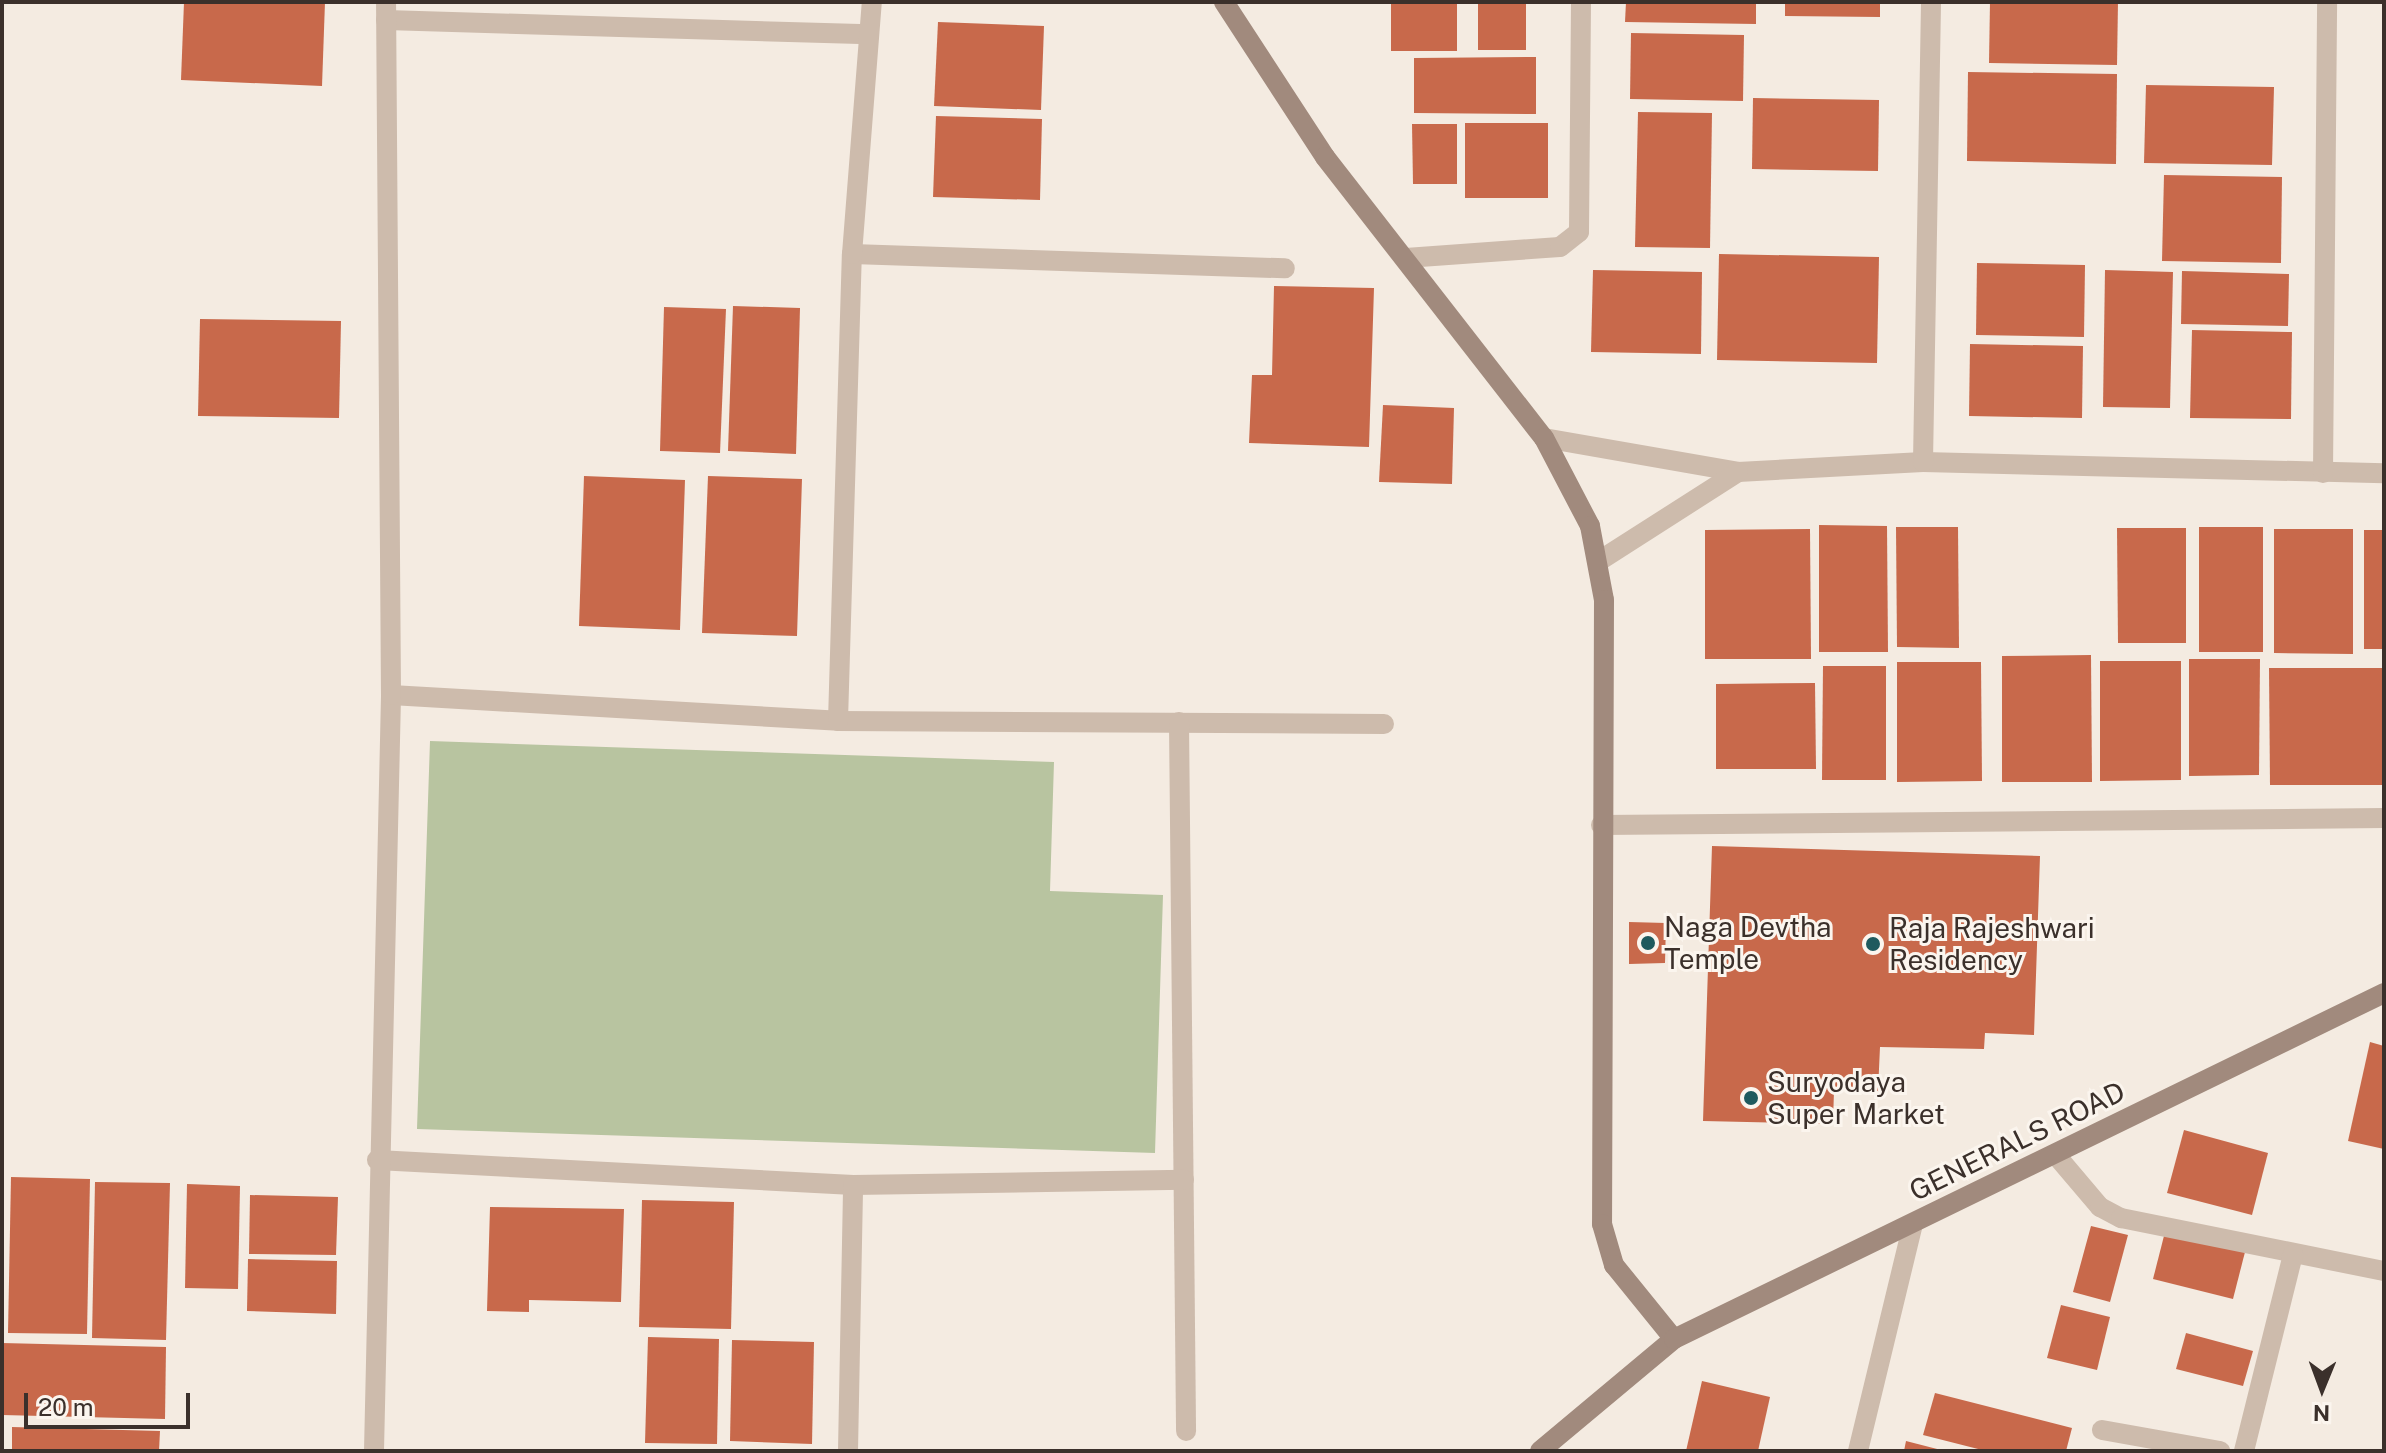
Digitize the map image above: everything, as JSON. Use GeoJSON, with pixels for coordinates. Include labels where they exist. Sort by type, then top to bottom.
{"type":"FeatureCollection","features":[{"type":"Feature","properties":{"kind":"street"},"geometry":{"type":"LineString","coordinates":[[838,721],[852,254],[872,2]]}},
{"type":"Feature","properties":{"kind":"street"},"geometry":{"type":"LineString","coordinates":[[1224,2],[1325,157],[1544,438],[1578,497],[1599,561],[1602,1224],[1614,1265],[1674,1339]]}},
{"type":"Feature","properties":{"kind":"street"},"geometry":{"type":"LineString","coordinates":[[1406,258],[1560,247],[1579,232],[1581,2]]}},
{"type":"Feature","properties":{"kind":"street"},"geometry":{"type":"LineString","coordinates":[[1923,462],[1931,2]]}},
{"type":"Feature","properties":{"kind":"street"},"geometry":{"type":"LineString","coordinates":[[2323,473],[2327,2]]}},
{"type":"Feature","properties":{"kind":"street"},"geometry":{"type":"LineString","coordinates":[[374,1451],[377,1160],[391,695],[386,11],[869,34]]}},
{"type":"Feature","properties":{"kind":"street"},"geometry":{"type":"LineString","coordinates":[[852,254],[1285,268]]}},
{"type":"Feature","properties":{"kind":"street"},"geometry":{"type":"LineString","coordinates":[[1544,438],[1738,472],[1923,462],[2384,473]]}},
{"type":"Feature","properties":{"kind":"street"},"geometry":{"type":"LineString","coordinates":[[1599,561],[1738,472]]}},
{"type":"Feature","properties":{"kind":"street"},"geometry":{"type":"LineString","coordinates":[[391,695],[838,721],[1384,724]]}},
{"type":"Feature","properties":{"kind":"street"},"geometry":{"type":"LineString","coordinates":[[1179,722],[1186,1431]]}},
{"type":"Feature","properties":{"kind":"street"},"geometry":{"type":"LineString","coordinates":[[1601,825],[2384,818]]}},
{"type":"Feature","properties":{"kind":"street","name":"GENERALS ROAD"},"geometry":{"type":"LineString","coordinates":[[1540,1451],[1674,1339],[2384,993]]}},
{"type":"Feature","properties":{"kind":"street"},"geometry":{"type":"LineString","coordinates":[[2055,1154],[2100,1207],[2121,1218],[2384,1271]]}},
{"type":"Feature","properties":{"kind":"street"},"geometry":{"type":"LineString","coordinates":[[377,1160],[853,1185],[1184,1180]]}},
{"type":"Feature","properties":{"kind":"street"},"geometry":{"type":"LineString","coordinates":[[848,1451],[853,1185]]}},
{"type":"Feature","properties":{"kind":"street"},"geometry":{"type":"LineString","coordinates":[[1858,1451],[1913,1224]]}},
{"type":"Feature","properties":{"kind":"street"},"geometry":{"type":"LineString","coordinates":[[2244,1451],[2293,1254]]}},
{"type":"Feature","properties":{"kind":"street"},"geometry":{"type":"LineString","coordinates":[[2102,1430],[2220,1451]]}},
{"type":"Feature","properties":{"kind":"green space"},"geometry":{"type":"Polygon","coordinates":[[[430,741],[1054,762],[1050,891],[1163,895],[1155,1153],[417,1129],[430,741]]]}},
{"type":"Feature","properties":{"kind":"building"},"geometry":{"type":"Polygon","coordinates":[[[184,2],[325,2],[322,86],[181,80],[184,2]]]}},
{"type":"Feature","properties":{"kind":"building"},"geometry":{"type":"Polygon","coordinates":[[[1391,2],[1457,2],[1457,51],[1391,51],[1391,2]]]}},
{"type":"Feature","properties":{"kind":"building"},"geometry":{"type":"Polygon","coordinates":[[[1478,2],[1526,2],[1526,50],[1478,50],[1478,2]]]}},
{"type":"Feature","properties":{"kind":"building"},"geometry":{"type":"Polygon","coordinates":[[[1626,2],[1756,2],[1756,24],[1625,22],[1626,2]]]}},
{"type":"Feature","properties":{"kind":"building"},"geometry":{"type":"Polygon","coordinates":[[[1785,2],[1880,2],[1880,17],[1785,16],[1785,2]]]}},
{"type":"Feature","properties":{"kind":"building"},"geometry":{"type":"Polygon","coordinates":[[[1990,2],[2118,2],[2117,65],[1989,63],[1990,2]]]}},
{"type":"Feature","properties":{"kind":"building"},"geometry":{"type":"Polygon","coordinates":[[[938,22],[1044,26],[1041,110],[934,106],[938,22]]]}},
{"type":"Feature","properties":{"kind":"building"},"geometry":{"type":"Polygon","coordinates":[[[1631,33],[1744,35],[1743,101],[1630,99],[1631,33]]]}},
{"type":"Feature","properties":{"kind":"building"},"geometry":{"type":"Polygon","coordinates":[[[1536,57],[1536,114],[1414,113],[1414,58],[1536,57]]]}},
{"type":"Feature","properties":{"kind":"building"},"geometry":{"type":"Polygon","coordinates":[[[1968,72],[2117,74],[2116,164],[1967,161],[1968,72]]]}},
{"type":"Feature","properties":{"kind":"building"},"geometry":{"type":"Polygon","coordinates":[[[2146,85],[2274,87],[2272,165],[2144,163],[2146,85]]]}},
{"type":"Feature","properties":{"kind":"building"},"geometry":{"type":"Polygon","coordinates":[[[1753,98],[1879,100],[1878,171],[1752,169],[1753,98]]]}},
{"type":"Feature","properties":{"kind":"building"},"geometry":{"type":"Polygon","coordinates":[[[1638,112],[1712,113],[1710,248],[1635,247],[1638,112]]]}},
{"type":"Feature","properties":{"kind":"building"},"geometry":{"type":"Polygon","coordinates":[[[936,116],[1042,119],[1040,200],[933,197],[936,116]]]}},
{"type":"Feature","properties":{"kind":"building"},"geometry":{"type":"Polygon","coordinates":[[[1465,123],[1548,123],[1548,198],[1465,198],[1465,123]]]}},
{"type":"Feature","properties":{"kind":"building"},"geometry":{"type":"Polygon","coordinates":[[[1412,124],[1457,124],[1457,184],[1413,184],[1412,124]]]}},
{"type":"Feature","properties":{"kind":"building"},"geometry":{"type":"Polygon","coordinates":[[[2164,175],[2282,177],[2281,263],[2162,261],[2164,175]]]}},
{"type":"Feature","properties":{"kind":"building"},"geometry":{"type":"Polygon","coordinates":[[[1719,254],[1879,257],[1877,363],[1717,360],[1719,254]]]}},
{"type":"Feature","properties":{"kind":"building"},"geometry":{"type":"Polygon","coordinates":[[[1977,263],[2085,265],[2084,337],[1976,335],[1977,263]]]}},
{"type":"Feature","properties":{"kind":"building"},"geometry":{"type":"Polygon","coordinates":[[[1593,270],[1702,272],[1701,354],[1591,352],[1593,270]]]}},
{"type":"Feature","properties":{"kind":"building"},"geometry":{"type":"Polygon","coordinates":[[[2105,270],[2173,272],[2170,408],[2103,407],[2105,270]]]}},
{"type":"Feature","properties":{"kind":"building"},"geometry":{"type":"Polygon","coordinates":[[[2182,271],[2289,274],[2288,326],[2181,324],[2182,271]]]}},
{"type":"Feature","properties":{"kind":"building"},"geometry":{"type":"Polygon","coordinates":[[[1274,286],[1374,288],[1369,447],[1249,443],[1252,375],[1272,375],[1274,286]]]}},
{"type":"Feature","properties":{"kind":"building"},"geometry":{"type":"Polygon","coordinates":[[[733,306],[800,308],[796,454],[728,451],[733,306]]]}},
{"type":"Feature","properties":{"kind":"building"},"geometry":{"type":"Polygon","coordinates":[[[664,307],[726,309],[720,453],[660,451],[664,307]]]}},
{"type":"Feature","properties":{"kind":"building"},"geometry":{"type":"Polygon","coordinates":[[[200,319],[341,321],[339,418],[198,416],[200,319]]]}},
{"type":"Feature","properties":{"kind":"building"},"geometry":{"type":"Polygon","coordinates":[[[2192,330],[2292,332],[2291,419],[2190,418],[2192,330]]]}},
{"type":"Feature","properties":{"kind":"building"},"geometry":{"type":"Polygon","coordinates":[[[1970,344],[2083,346],[2082,418],[1969,416],[1970,344]]]}},
{"type":"Feature","properties":{"kind":"building"},"geometry":{"type":"Polygon","coordinates":[[[1383,405],[1454,408],[1452,484],[1379,482],[1383,405]]]}},
{"type":"Feature","properties":{"kind":"building"},"geometry":{"type":"Polygon","coordinates":[[[584,476],[685,480],[680,630],[579,626],[584,476]]]}},
{"type":"Feature","properties":{"kind":"building"},"geometry":{"type":"Polygon","coordinates":[[[708,476],[802,479],[797,636],[702,633],[708,476]]]}},
{"type":"Feature","properties":{"kind":"building"},"geometry":{"type":"Polygon","coordinates":[[[1819,525],[1887,526],[1888,652],[1819,652],[1819,525]]]}},
{"type":"Feature","properties":{"kind":"building"},"geometry":{"type":"Polygon","coordinates":[[[1896,527],[1958,527],[1959,648],[1897,647],[1896,527]]]}},
{"type":"Feature","properties":{"kind":"building"},"geometry":{"type":"Polygon","coordinates":[[[2199,527],[2263,527],[2263,652],[2199,652],[2199,527]]]}},
{"type":"Feature","properties":{"kind":"building"},"geometry":{"type":"Polygon","coordinates":[[[2117,528],[2186,528],[2186,643],[2118,643],[2117,528]]]}},
{"type":"Feature","properties":{"kind":"building"},"geometry":{"type":"Polygon","coordinates":[[[1810,529],[1811,659],[1705,659],[1705,530],[1810,529]]]}},
{"type":"Feature","properties":{"kind":"building"},"geometry":{"type":"Polygon","coordinates":[[[2274,529],[2353,529],[2353,654],[2274,653],[2274,529]]]}},
{"type":"Feature","properties":{"kind":"building"},"geometry":{"type":"Polygon","coordinates":[[[2364,530],[2384,530],[2384,649],[2364,649],[2364,530]]]}},
{"type":"Feature","properties":{"kind":"building"},"geometry":{"type":"Polygon","coordinates":[[[2091,655],[2092,782],[2002,782],[2002,656],[2091,655]]]}},
{"type":"Feature","properties":{"kind":"building"},"geometry":{"type":"Polygon","coordinates":[[[2189,659],[2260,659],[2259,775],[2189,776],[2189,659]]]}},
{"type":"Feature","properties":{"kind":"building"},"geometry":{"type":"Polygon","coordinates":[[[2100,661],[2181,661],[2181,780],[2100,781],[2100,661]]]}},
{"type":"Feature","properties":{"kind":"building"},"geometry":{"type":"Polygon","coordinates":[[[1897,662],[1981,662],[1982,781],[1897,782],[1897,662]]]}},
{"type":"Feature","properties":{"kind":"building"},"geometry":{"type":"Polygon","coordinates":[[[1823,666],[1886,666],[1886,780],[1822,780],[1823,666]]]}},
{"type":"Feature","properties":{"kind":"building"},"geometry":{"type":"Polygon","coordinates":[[[2269,668],[2384,668],[2384,785],[2270,785],[2269,668]]]}},
{"type":"Feature","properties":{"kind":"building"},"geometry":{"type":"Polygon","coordinates":[[[1815,683],[1816,769],[1716,769],[1716,684],[1815,683]]]}},
{"type":"Feature","properties":{"kind":"building","name":"Raja Rajeshwari Residency"},"geometry":{"type":"Polygon","coordinates":[[[1712,846],[2040,856],[2034,1035],[1985,1033],[1984,1049],[1880,1047],[1878,1091],[1834,1090],[1833,1124],[1703,1121],[1712,846]]]}},
{"type":"Feature","properties":{"kind":"building"},"geometry":{"type":"Polygon","coordinates":[[[1629,922],[1666,923],[1665,963],[1629,964],[1629,922]]]}},
{"type":"Feature","properties":{"kind":"building"},"geometry":{"type":"Polygon","coordinates":[[[2370,1042],[2384,1046],[2384,1149],[2348,1141],[2370,1042]]]}},
{"type":"Feature","properties":{"kind":"building"},"geometry":{"type":"Polygon","coordinates":[[[2184,1130],[2268,1153],[2252,1215],[2167,1193],[2184,1130]]]}},
{"type":"Feature","properties":{"kind":"building"},"geometry":{"type":"Polygon","coordinates":[[[11,1177],[90,1179],[87,1334],[8,1333],[11,1177]]]}},
{"type":"Feature","properties":{"kind":"building"},"geometry":{"type":"Polygon","coordinates":[[[95,1182],[170,1183],[166,1340],[92,1338],[95,1182]]]}},
{"type":"Feature","properties":{"kind":"building"},"geometry":{"type":"Polygon","coordinates":[[[187,1184],[240,1186],[238,1289],[185,1288],[187,1184]]]}},
{"type":"Feature","properties":{"kind":"building"},"geometry":{"type":"Polygon","coordinates":[[[250,1195],[338,1197],[336,1255],[249,1254],[250,1195]]]}},
{"type":"Feature","properties":{"kind":"building"},"geometry":{"type":"Polygon","coordinates":[[[642,1200],[734,1202],[731,1329],[639,1327],[642,1200]]]}},
{"type":"Feature","properties":{"kind":"building"},"geometry":{"type":"Polygon","coordinates":[[[490,1207],[624,1209],[621,1302],[529,1300],[529,1312],[487,1311],[490,1207]]]}},
{"type":"Feature","properties":{"kind":"building"},"geometry":{"type":"Polygon","coordinates":[[[2091,1226],[2128,1235],[2110,1302],[2073,1292],[2091,1226]]]}},
{"type":"Feature","properties":{"kind":"building"},"geometry":{"type":"Polygon","coordinates":[[[2165,1232],[2245,1252],[2233,1299],[2153,1279],[2165,1232]]]}},
{"type":"Feature","properties":{"kind":"building"},"geometry":{"type":"Polygon","coordinates":[[[248,1259],[337,1261],[336,1314],[247,1311],[248,1259]]]}},
{"type":"Feature","properties":{"kind":"building"},"geometry":{"type":"Polygon","coordinates":[[[2061,1305],[2110,1317],[2097,1370],[2047,1358],[2061,1305]]]}},
{"type":"Feature","properties":{"kind":"building"},"geometry":{"type":"Polygon","coordinates":[[[2186,1333],[2253,1351],[2243,1386],[2176,1369],[2186,1333]]]}},
{"type":"Feature","properties":{"kind":"building"},"geometry":{"type":"Polygon","coordinates":[[[648,1337],[719,1339],[717,1444],[645,1443],[648,1337]]]}},
{"type":"Feature","properties":{"kind":"building"},"geometry":{"type":"Polygon","coordinates":[[[732,1340],[814,1342],[812,1444],[730,1441],[732,1340]]]}},
{"type":"Feature","properties":{"kind":"building"},"geometry":{"type":"Polygon","coordinates":[[[2,1343],[166,1347],[165,1419],[2,1415],[2,1343]]]}},
{"type":"Feature","properties":{"kind":"building"},"geometry":{"type":"Polygon","coordinates":[[[1702,1381],[1770,1397],[1758,1451],[1686,1451],[1702,1381]]]}},
{"type":"Feature","properties":{"kind":"building"},"geometry":{"type":"Polygon","coordinates":[[[1935,1393],[2072,1428],[2066,1451],[1986,1451],[1923,1435],[1935,1393]]]}},
{"type":"Feature","properties":{"kind":"building"},"geometry":{"type":"Polygon","coordinates":[[[12,1427],[160,1431],[159,1451],[12,1451],[12,1427]]]}},
{"type":"Feature","properties":{"kind":"building"},"geometry":{"type":"Polygon","coordinates":[[[1906,1441],[1941,1450],[1941,1451],[1904,1451],[1906,1441]]]}},
{"type":"Feature","properties":{"kind":"place","name":"Naga Devtha Temple"},"geometry":{"type":"Point","coordinates":[1648,943]}},
{"type":"Feature","properties":{"kind":"place","name":"Raja Rajeshwari Residency"},"geometry":{"type":"Point","coordinates":[1873,944]}},
{"type":"Feature","properties":{"kind":"place","name":"Suryodaya Super Market"},"geometry":{"type":"Point","coordinates":[1751,1098]}}]}
